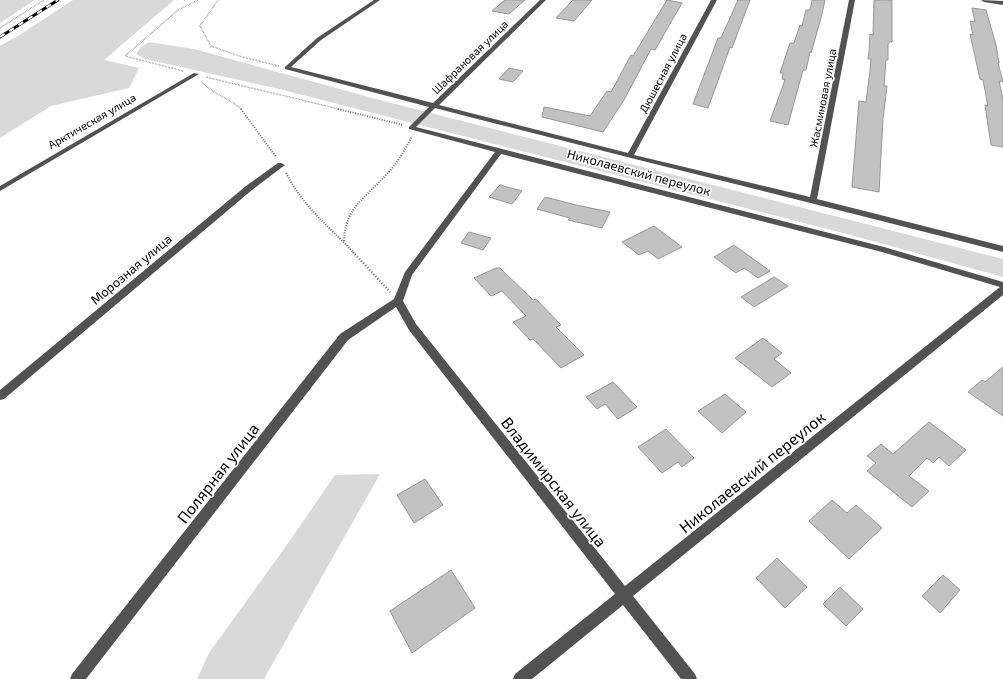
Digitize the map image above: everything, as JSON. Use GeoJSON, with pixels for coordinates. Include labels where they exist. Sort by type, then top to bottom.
{"type":"FeatureCollection","features":[{"type":"Feature","properties":{"kind":"street"},"geometry":{"type":"LineString","coordinates":[[287,68],[319,39],[377,0]]}},
{"type":"Feature","properties":{"kind":"street","name":"Шафрановая улица"},"geometry":{"type":"LineString","coordinates":[[411,128],[543,0]]}},
{"type":"Feature","properties":{"kind":"street","name":"Дюшесная улица"},"geometry":{"type":"LineString","coordinates":[[630,156],[714,0]]}},
{"type":"Feature","properties":{"kind":"street","name":"Жасминовая улица"},"geometry":{"type":"LineString","coordinates":[[813,200],[852,0]]}},
{"type":"Feature","properties":{"kind":"street"},"geometry":{"type":"LineString","coordinates":[[984,0],[1003,3]]}},
{"type":"Feature","properties":{"kind":"street"},"geometry":{"type":"LineString","coordinates":[[287,68],[630,156],[813,200],[1003,249]]}},
{"type":"Feature","properties":{"kind":"street","name":"Арктическая улица"},"geometry":{"type":"LineString","coordinates":[[0,189],[196,74]]}},
{"type":"Feature","properties":{"kind":"street","name":"Николаевский переулок"},"geometry":{"type":"LineString","coordinates":[[411,128],[884,250],[1003,285]]}},
{"type":"Feature","properties":{"kind":"street"},"geometry":{"type":"LineString","coordinates":[[398,301],[408,274],[500,150]]}},
{"type":"Feature","properties":{"kind":"street","name":"Морозная улица"},"geometry":{"type":"LineString","coordinates":[[0,396],[249,188],[281,165]]}},
{"type":"Feature","properties":{"kind":"street","name":"Николаевский переулок"},"geometry":{"type":"LineString","coordinates":[[520,679],[1003,290]]}},
{"type":"Feature","properties":{"kind":"street","name":"Владимирская улица"},"geometry":{"type":"LineString","coordinates":[[398,301],[412,327],[690,679]]}},
{"type":"Feature","properties":{"kind":"street","name":"Полярная улица"},"geometry":{"type":"LineString","coordinates":[[77,679],[344,337],[398,301]]}},
{"type":"Feature","properties":{"kind":"path"},"geometry":{"type":"LineString","coordinates":[[0,28],[44,0]]}},
{"type":"Feature","properties":{"kind":"path"},"geometry":{"type":"LineString","coordinates":[[198,0],[178,10],[124,56],[411,128],[412,136],[402,156],[384,178],[356,204],[343,228],[344,242]]}},
{"type":"Feature","properties":{"kind":"path"},"geometry":{"type":"LineString","coordinates":[[218,0],[200,26],[211,46],[239,56],[287,68]]}},
{"type":"Feature","properties":{"kind":"path"},"geometry":{"type":"LineString","coordinates":[[196,74],[205,87],[235,103],[268,144],[296,192],[317,217],[344,242],[398,301]]}},
{"type":"Feature","properties":{"kind":"shaded area"},"geometry":{"type":"Polygon","coordinates":[[[0,0],[35,0],[0,23],[0,0]]]}},
{"type":"Feature","properties":{"kind":"shaded area"},"geometry":{"type":"Polygon","coordinates":[[[73,0],[174,0],[104,60],[139,68],[129,88],[51,106],[0,138],[0,46],[73,0]]]}},
{"type":"Feature","properties":{"kind":"shaded area"},"geometry":{"type":"Polygon","coordinates":[[[149,42],[194,49],[376,99],[1003,259],[1003,277],[847,234],[279,89],[145,59],[136,54],[141,47],[149,42]]]}},
{"type":"Feature","properties":{"kind":"shaded area"},"geometry":{"type":"Polygon","coordinates":[[[380,474],[264,679],[197,679],[209,653],[335,475],[380,474]]]}},
{"type":"Feature","properties":{"kind":"building"},"geometry":{"type":"Polygon","coordinates":[[[505,0],[525,0],[509,14],[492,11],[505,0]]]}},
{"type":"Feature","properties":{"kind":"building"},"geometry":{"type":"Polygon","coordinates":[[[573,0],[592,0],[574,21],[556,18],[573,0]]]}},
{"type":"Feature","properties":{"kind":"building"},"geometry":{"type":"Polygon","coordinates":[[[667,0],[682,3],[655,50],[651,49],[624,100],[603,132],[542,117],[544,107],[590,116],[607,91],[611,92],[631,55],[633,56],[667,0]]]}},
{"type":"Feature","properties":{"kind":"building"},"geometry":{"type":"Polygon","coordinates":[[[738,0],[750,0],[732,48],[730,47],[708,108],[693,104],[718,38],[721,38],[738,0]]]}},
{"type":"Feature","properties":{"kind":"building"},"geometry":{"type":"Polygon","coordinates":[[[812,0],[825,0],[806,70],[803,70],[788,125],[770,121],[785,80],[782,79],[783,73],[780,73],[790,43],[794,43],[800,25],[802,26],[806,10],[810,10],[812,0]]]}},
{"type":"Feature","properties":{"kind":"building"},"geometry":{"type":"Polygon","coordinates":[[[874,0],[892,0],[892,42],[890,41],[888,45],[888,60],[886,60],[884,86],[887,86],[883,119],[879,192],[852,187],[859,101],[866,102],[870,71],[871,59],[868,59],[870,34],[873,35],[874,0]]]}},
{"type":"Feature","properties":{"kind":"building"},"geometry":{"type":"Polygon","coordinates":[[[972,8],[986,10],[996,45],[998,63],[1003,82],[999,81],[1003,100],[1003,147],[991,145],[985,105],[988,106],[983,80],[980,79],[970,34],[973,35],[970,21],[975,22],[972,8]]]}},
{"type":"Feature","properties":{"kind":"building"},"geometry":{"type":"Polygon","coordinates":[[[509,68],[523,71],[513,82],[499,79],[509,68]]]}},
{"type":"Feature","properties":{"kind":"building"},"geometry":{"type":"Polygon","coordinates":[[[500,185],[522,191],[512,204],[489,197],[500,185]]]}},
{"type":"Feature","properties":{"kind":"building"},"geometry":{"type":"Polygon","coordinates":[[[545,197],[610,212],[602,228],[568,220],[570,218],[537,209],[545,197]]]}},
{"type":"Feature","properties":{"kind":"building"},"geometry":{"type":"Polygon","coordinates":[[[654,226],[682,247],[658,259],[648,251],[639,255],[622,242],[654,226]]]}},
{"type":"Feature","properties":{"kind":"building"},"geometry":{"type":"Polygon","coordinates":[[[469,232],[491,238],[483,250],[461,243],[469,232]]]}},
{"type":"Feature","properties":{"kind":"building"},"geometry":{"type":"Polygon","coordinates":[[[734,245],[770,271],[758,278],[744,268],[736,273],[714,257],[734,245]]]}},
{"type":"Feature","properties":{"kind":"building"},"geometry":{"type":"Polygon","coordinates":[[[496,268],[500,268],[533,300],[536,299],[561,325],[556,327],[584,355],[561,368],[533,339],[530,340],[513,322],[526,316],[502,291],[491,296],[474,278],[496,268]]]}},
{"type":"Feature","properties":{"kind":"building"},"geometry":{"type":"Polygon","coordinates":[[[774,277],[788,286],[754,307],[741,297],[774,277]]]}},
{"type":"Feature","properties":{"kind":"building"},"geometry":{"type":"Polygon","coordinates":[[[763,338],[782,353],[774,359],[791,373],[772,387],[735,358],[763,338]]]}},
{"type":"Feature","properties":{"kind":"building"},"geometry":{"type":"Polygon","coordinates":[[[1003,367],[1003,416],[968,392],[982,380],[985,382],[1003,367]]]}},
{"type":"Feature","properties":{"kind":"building"},"geometry":{"type":"Polygon","coordinates":[[[613,382],[637,407],[618,419],[605,404],[597,409],[586,397],[613,382]]]}},
{"type":"Feature","properties":{"kind":"building"},"geometry":{"type":"Polygon","coordinates":[[[725,394],[746,412],[722,433],[698,411],[725,394]]]}},
{"type":"Feature","properties":{"kind":"building"},"geometry":{"type":"Polygon","coordinates":[[[929,422],[966,450],[949,466],[939,457],[933,463],[927,458],[909,476],[929,491],[912,507],[867,471],[876,463],[867,456],[881,444],[893,454],[929,422]]]}},
{"type":"Feature","properties":{"kind":"building"},"geometry":{"type":"Polygon","coordinates":[[[666,429],[694,458],[682,467],[678,462],[662,473],[638,447],[666,429]]]}},
{"type":"Feature","properties":{"kind":"building"},"geometry":{"type":"Polygon","coordinates":[[[425,479],[443,505],[414,523],[397,495],[425,479]]]}},
{"type":"Feature","properties":{"kind":"building"},"geometry":{"type":"Polygon","coordinates":[[[832,500],[847,513],[856,505],[882,528],[849,559],[809,521],[832,500]]]}},
{"type":"Feature","properties":{"kind":"building"},"geometry":{"type":"Polygon","coordinates":[[[777,558],[807,587],[785,608],[756,578],[777,558]]]}},
{"type":"Feature","properties":{"kind":"building"},"geometry":{"type":"Polygon","coordinates":[[[451,570],[475,608],[412,653],[390,611],[451,570]]]}},
{"type":"Feature","properties":{"kind":"building"},"geometry":{"type":"Polygon","coordinates":[[[943,575],[960,590],[940,613],[922,596],[943,575]]]}},
{"type":"Feature","properties":{"kind":"building"},"geometry":{"type":"Polygon","coordinates":[[[840,587],[863,609],[846,626],[823,604],[840,587]]]}},
{"type":"Feature","properties":{"kind":"railway"},"geometry":{"type":"LineString","coordinates":[[0,37],[58,0]]}}]}
